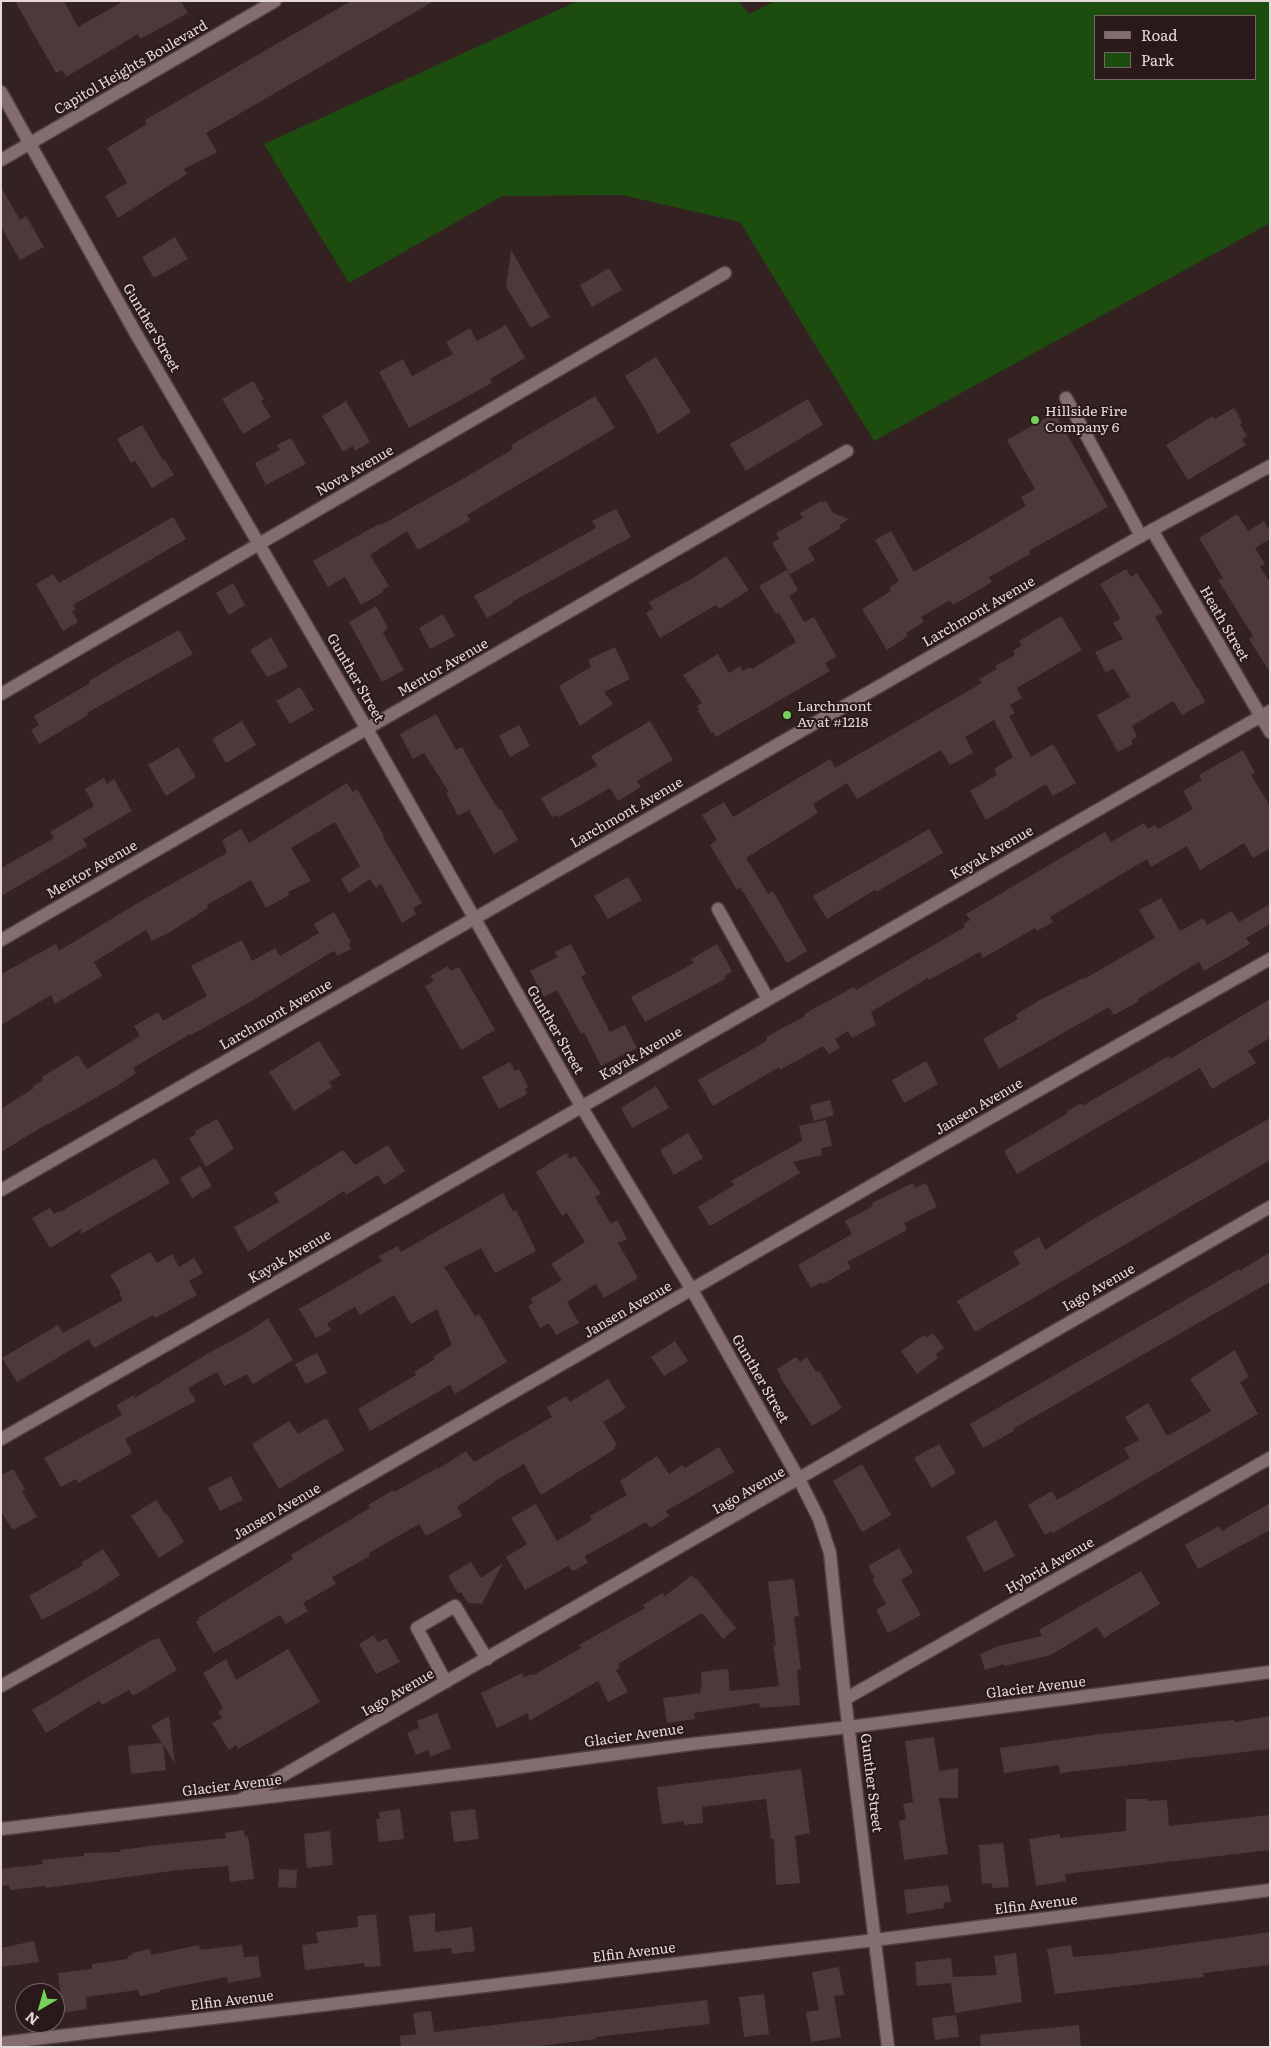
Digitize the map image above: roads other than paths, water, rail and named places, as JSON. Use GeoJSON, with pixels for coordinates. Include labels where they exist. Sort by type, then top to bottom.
{"type":"FeatureCollection","features":[{"type":"Feature","properties":{"kind":"street","name":"Capitol Heights Boulevard"},"geometry":{"type":"LineString","coordinates":[[1,160],[275,1]]}},
{"type":"Feature","properties":{"kind":"street","name":"Gunther Street"},"geometry":{"type":"LineString","coordinates":[[1,92],[135,332],[367,729],[581,1106],[692,1290],[819,1519],[828,1544],[888,2047]]}},
{"type":"Feature","properties":{"kind":"street","name":"Nova Avenue"},"geometry":{"type":"LineString","coordinates":[[1,694],[725,273]]}},
{"type":"Feature","properties":{"kind":"street","name":"Heath Street"},"geometry":{"type":"LineString","coordinates":[[1066,398],[1147,533],[1265,714],[1270,732]]}},
{"type":"Feature","properties":{"kind":"street","name":"Mentor Avenue"},"geometry":{"type":"LineString","coordinates":[[1,940],[847,452]]}},
{"type":"Feature","properties":{"kind":"street","name":"Larchmont Avenue"},"geometry":{"type":"LineString","coordinates":[[1,1190],[1147,533],[1270,466]]}},
{"type":"Feature","properties":{"kind":"street","name":"Kayak Avenue"},"geometry":{"type":"LineString","coordinates":[[1,1438],[270,1286],[1265,714]]}},
{"type":"Feature","properties":{"kind":"street"},"geometry":{"type":"LineString","coordinates":[[718,909],[768,999]]}},
{"type":"Feature","properties":{"kind":"street","name":"Jansen Avenue"},"geometry":{"type":"LineString","coordinates":[[1,1686],[1270,959]]}},
{"type":"Feature","properties":{"kind":"street","name":"Iago Avenue"},"geometry":{"type":"LineString","coordinates":[[242,1800],[1270,1207]]}},
{"type":"Feature","properties":{"kind":"street","name":"Hybrid Avenue"},"geometry":{"type":"LineString","coordinates":[[845,1699],[1270,1458]]}},
{"type":"Feature","properties":{"kind":"street"},"geometry":{"type":"LineString","coordinates":[[446,1682],[416,1628],[455,1606],[487,1659]]}},
{"type":"Feature","properties":{"kind":"street","name":"Glacier Avenue"},"geometry":{"type":"LineString","coordinates":[[1,1829],[692,1744],[849,1727],[1270,1672]]}},
{"type":"Feature","properties":{"kind":"street","name":"Elfin Avenue"},"geometry":{"type":"LineString","coordinates":[[1,2043],[875,1940],[1270,1890]]}},
{"type":"Feature","properties":{"kind":"place","name":"Hillside Fire Company 6"},"geometry":{"type":"Point","coordinates":[1035,420]}},
{"type":"Feature","properties":{"kind":"place","name":"Larchmont Av at #1218"},"geometry":{"type":"Point","coordinates":[787,715]}}]}
